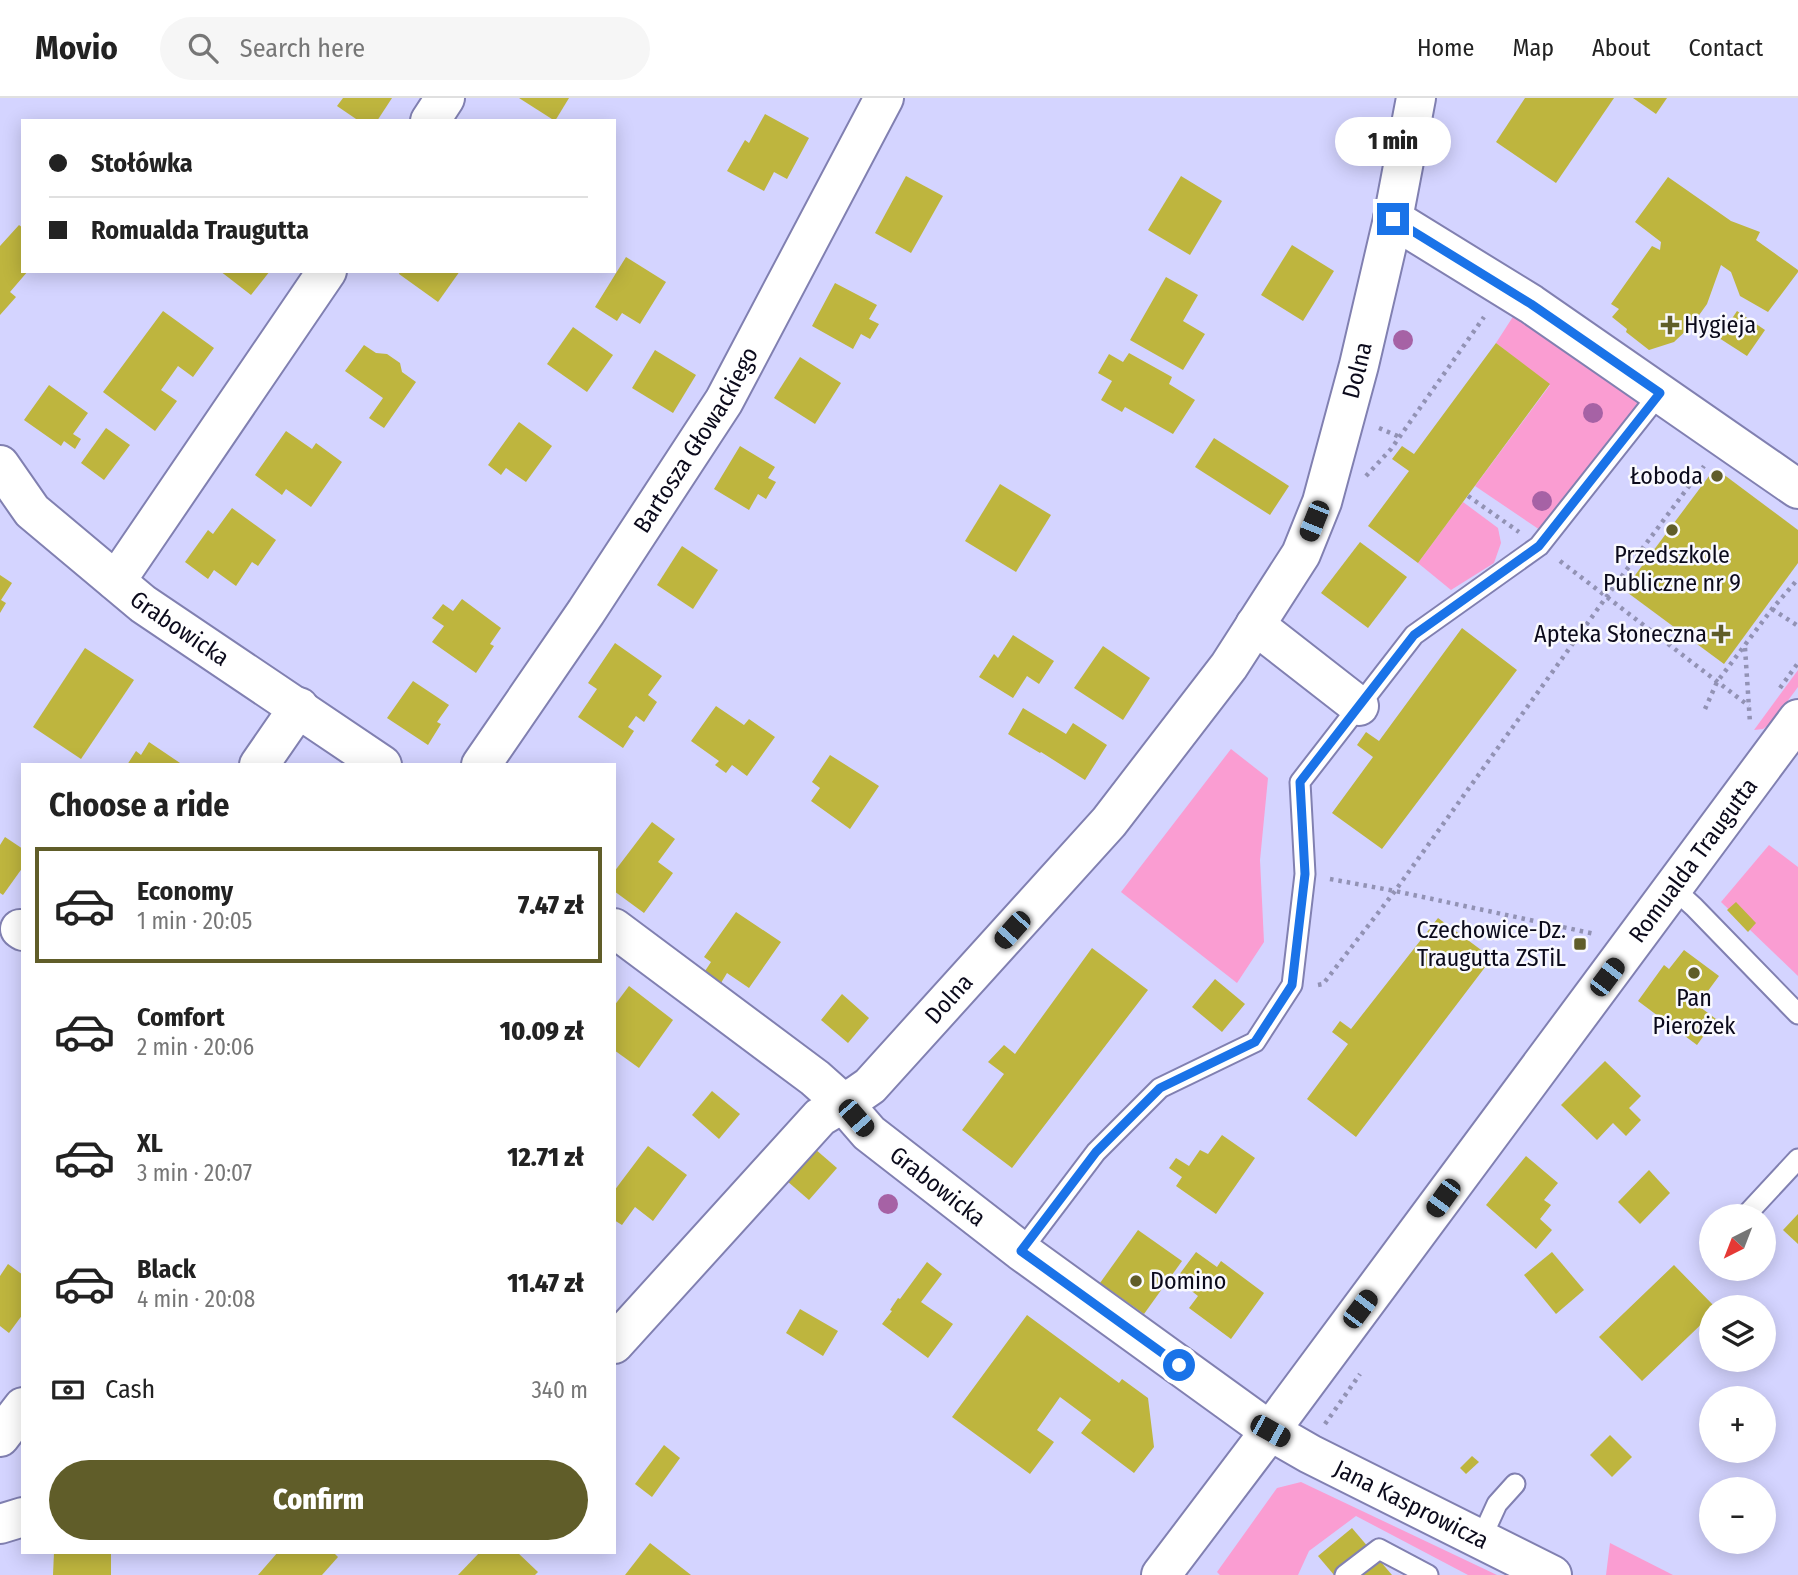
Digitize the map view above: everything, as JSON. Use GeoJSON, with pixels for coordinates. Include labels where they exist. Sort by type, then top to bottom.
{"type":"FeatureCollection","features":[{"type":"Feature","properties":{"kind":"street"},"geometry":{"type":"LineString","coordinates":[[431,119],[445,98]]}},
{"type":"Feature","properties":{"kind":"street","name":"Bartosza Głowackiego"},"geometry":{"type":"LineString","coordinates":[[482,763],[586,612],[724,401],[884,98]]}},
{"type":"Feature","properties":{"kind":"street","name":"Dolna"},"geometry":{"type":"LineString","coordinates":[[616,1342],[820,1117],[870,1086],[1109,822],[1229,666],[1301,554],[1322,502],[1359,365],[1393,219],[1416,98]]}},
{"type":"Feature","properties":{"kind":"street"},"geometry":{"type":"LineString","coordinates":[[1393,219],[1531,304],[1798,489]]}},
{"type":"Feature","properties":{"kind":"street"},"geometry":{"type":"LineString","coordinates":[[116,581],[326,273]]}},
{"type":"Feature","properties":{"kind":"street","name":"Grabowicka"},"geometry":{"type":"LineString","coordinates":[[0,465],[32,511],[143,604],[379,763]]}},
{"type":"Feature","properties":{"kind":"street"},"geometry":{"type":"LineString","coordinates":[[1255,625],[1359,706]]}},
{"type":"Feature","properties":{"kind":"street"},"geometry":{"type":"LineString","coordinates":[[260,763],[299,708]]}},
{"type":"Feature","properties":{"kind":"street","name":"Romualda Traugutta"},"geometry":{"type":"LineString","coordinates":[[1170,1572],[1270,1431],[1798,719]]}},
{"type":"Feature","properties":{"kind":"street","name":"Grabowicka"},"geometry":{"type":"LineString","coordinates":[[616,929],[815,1078],[843,1103],[869,1133],[1021,1251],[1270,1431]]}},
{"type":"Feature","properties":{"kind":"street"},"geometry":{"type":"LineString","coordinates":[[0,1437],[21,1410]]}},
{"type":"Feature","properties":{"kind":"street","name":"Jana Kasprowicza"},"geometry":{"type":"LineString","coordinates":[[1270,1431],[1544,1573]]}},
{"type":"Feature","properties":{"kind":"street"},"geometry":{"type":"LineString","coordinates":[[0,1524],[21,1518]]}},
{"type":"Feature","properties":{"kind":"lane"},"geometry":{"type":"LineString","coordinates":[[1021,1251],[1096,1152],[1160,1088],[1255,1042],[1292,985],[1305,874],[1300,782],[1414,635],[1539,546],[1660,393]]}},
{"type":"Feature","properties":{"kind":"lane"},"geometry":{"type":"LineString","coordinates":[[1671,892],[1683,897],[1694,907],[1798,1014]]}},
{"type":"Feature","properties":{"kind":"lane"},"geometry":{"type":"LineString","coordinates":[[1756,1204],[1798,1159]]}},
{"type":"Feature","properties":{"kind":"lane"},"geometry":{"type":"LineString","coordinates":[[1481,1539],[1497,1504],[1515,1484]]}},
{"type":"Feature","properties":{"kind":"lane"},"geometry":{"type":"LineString","coordinates":[[1345,1575],[1380,1549],[1428,1575]]}},
{"type":"Feature","properties":{"kind":"path"},"geometry":{"type":"LineString","coordinates":[[1363,480],[1391,449],[1504,287]]}},
{"type":"Feature","properties":{"kind":"path"},"geometry":{"type":"LineString","coordinates":[[1292,985],[1323,984],[1395,891],[1606,596],[1710,458]]}},
{"type":"Feature","properties":{"kind":"path"},"geometry":{"type":"LineString","coordinates":[[1468,496],[1606,596],[1749,706]]}},
{"type":"Feature","properties":{"kind":"path"},"geometry":{"type":"LineString","coordinates":[[1705,709],[1717,682],[1798,579]]}},
{"type":"Feature","properties":{"kind":"path"},"geometry":{"type":"LineString","coordinates":[[1772,609],[1798,626]]}},
{"type":"Feature","properties":{"kind":"path"},"geometry":{"type":"LineString","coordinates":[[1745,647],[1750,728]]}},
{"type":"Feature","properties":{"kind":"path"},"geometry":{"type":"LineString","coordinates":[[1305,874],[1596,934],[1623,955]]}},
{"type":"Feature","properties":{"kind":"shaded area"},"geometry":{"type":"Polygon","coordinates":[[[1516,312],[1640,401],[1540,530],[1475,486],[1550,385],[1496,343],[1516,312]]]}},
{"type":"Feature","properties":{"kind":"shaded area"},"geometry":{"type":"Polygon","coordinates":[[[1463,502],[1498,528],[1501,543],[1494,563],[1451,590],[1418,563],[1463,502]]]}},
{"type":"Feature","properties":{"kind":"shaded area"},"geometry":{"type":"Polygon","coordinates":[[[1798,670],[1798,687],[1772,722],[1763,729],[1754,730],[1798,670]]]}},
{"type":"Feature","properties":{"kind":"shaded area"},"geometry":{"type":"Polygon","coordinates":[[[1231,749],[1268,778],[1260,860],[1264,942],[1237,983],[1121,892],[1231,749]]]}},
{"type":"Feature","properties":{"kind":"shaded area"},"geometry":{"type":"Polygon","coordinates":[[[1769,845],[1798,867],[1798,976],[1721,902],[1769,845]]]}},
{"type":"Feature","properties":{"kind":"shaded area"},"geometry":{"type":"Polygon","coordinates":[[[1301,1482],[1497,1575],[1468,1575],[1356,1516],[1309,1551],[1298,1575],[1220,1575],[1217,1572],[1277,1488],[1301,1482]]]}},
{"type":"Feature","properties":{"kind":"shaded area"},"geometry":{"type":"Polygon","coordinates":[[[1610,1543],[1673,1575],[1606,1575],[1610,1543]]]}},
{"type":"Feature","properties":{"kind":"building"},"geometry":{"type":"Polygon","coordinates":[[[343,98],[392,98],[378,119],[356,119],[337,106],[343,98]]]}},
{"type":"Feature","properties":{"kind":"building"},"geometry":{"type":"Polygon","coordinates":[[[519,98],[569,98],[556,119],[552,119],[519,98]]]}},
{"type":"Feature","properties":{"kind":"building"},"geometry":{"type":"Polygon","coordinates":[[[1525,98],[1614,98],[1556,183],[1496,142],[1525,98]]]}},
{"type":"Feature","properties":{"kind":"building"},"geometry":{"type":"Polygon","coordinates":[[[1633,98],[1667,98],[1656,114],[1633,98]]]}},
{"type":"Feature","properties":{"kind":"building"},"geometry":{"type":"Polygon","coordinates":[[[765,114],[809,138],[787,179],[774,172],[764,191],[727,171],[745,140],[749,143],[765,114]]]}},
{"type":"Feature","properties":{"kind":"building"},"geometry":{"type":"Polygon","coordinates":[[[906,176],[943,196],[911,253],[875,233],[906,176]]]}},
{"type":"Feature","properties":{"kind":"building"},"geometry":{"type":"Polygon","coordinates":[[[1181,176],[1222,201],[1190,255],[1148,230],[1181,176]]]}},
{"type":"Feature","properties":{"kind":"building"},"geometry":{"type":"Polygon","coordinates":[[[1668,177],[1731,221],[1760,232],[1756,240],[1798,272],[1768,312],[1740,296],[1731,272],[1721,265],[1707,304],[1692,325],[1674,342],[1649,350],[1612,317],[1619,309],[1611,304],[1652,246],[1660,250],[1661,242],[1635,222],[1668,177]]]}},
{"type":"Feature","properties":{"kind":"building"},"geometry":{"type":"Polygon","coordinates":[[[19,225],[21,226],[21,273],[26,273],[10,292],[16,297],[0,315],[0,246],[19,225]]]}},
{"type":"Feature","properties":{"kind":"building"},"geometry":{"type":"Polygon","coordinates":[[[1292,245],[1334,271],[1303,321],[1261,295],[1292,245]]]}},
{"type":"Feature","properties":{"kind":"building"},"geometry":{"type":"Polygon","coordinates":[[[626,257],[666,282],[640,324],[622,313],[617,321],[595,307],[626,257]]]}},
{"type":"Feature","properties":{"kind":"building"},"geometry":{"type":"Polygon","coordinates":[[[223,273],[268,273],[251,295],[223,273]]]}},
{"type":"Feature","properties":{"kind":"building"},"geometry":{"type":"Polygon","coordinates":[[[399,273],[459,273],[438,302],[399,273]]]}},
{"type":"Feature","properties":{"kind":"building"},"geometry":{"type":"Polygon","coordinates":[[[1166,277],[1198,295],[1183,321],[1205,334],[1183,370],[1130,340],[1166,277]]]}},
{"type":"Feature","properties":{"kind":"building"},"geometry":{"type":"Polygon","coordinates":[[[835,283],[877,305],[869,319],[879,324],[870,339],[861,334],[853,349],[812,326],[835,283]]]}},
{"type":"Feature","properties":{"kind":"building"},"geometry":{"type":"Polygon","coordinates":[[[163,311],[214,348],[193,377],[178,366],[161,390],[177,401],[155,431],[103,392],[163,311]]]}},
{"type":"Feature","properties":{"kind":"building"},"geometry":{"type":"Polygon","coordinates":[[[1737,311],[1765,330],[1747,356],[1719,338],[1737,311]]]}},
{"type":"Feature","properties":{"kind":"building"},"geometry":{"type":"Polygon","coordinates":[[[573,327],[613,355],[587,392],[547,364],[573,327]]]}},
{"type":"Feature","properties":{"kind":"building"},"geometry":{"type":"Polygon","coordinates":[[[1496,343],[1550,384],[1418,563],[1368,526],[1409,471],[1392,459],[1402,446],[1414,454],[1496,343]]]}},
{"type":"Feature","properties":{"kind":"building"},"geometry":{"type":"Polygon","coordinates":[[[364,345],[376,353],[387,354],[400,363],[402,372],[416,382],[384,428],[369,418],[383,398],[345,371],[364,345]]]}},
{"type":"Feature","properties":{"kind":"building"},"geometry":{"type":"Polygon","coordinates":[[[655,350],[696,375],[673,413],[632,388],[655,350]]]}},
{"type":"Feature","properties":{"kind":"building"},"geometry":{"type":"Polygon","coordinates":[[[1129,353],[1172,377],[1169,384],[1195,400],[1173,434],[1125,407],[1122,412],[1101,400],[1112,381],[1098,373],[1109,354],[1123,362],[1129,353]]]}},
{"type":"Feature","properties":{"kind":"building"},"geometry":{"type":"Polygon","coordinates":[[[800,357],[841,383],[815,424],[774,398],[800,357]]]}},
{"type":"Feature","properties":{"kind":"building"},"geometry":{"type":"Polygon","coordinates":[[[49,385],[88,413],[73,434],[81,439],[75,449],[64,441],[61,446],[24,420],[49,385]]]}},
{"type":"Feature","properties":{"kind":"building"},"geometry":{"type":"Polygon","coordinates":[[[519,422],[552,446],[526,482],[506,468],[501,475],[488,465],[519,422]]]}},
{"type":"Feature","properties":{"kind":"building"},"geometry":{"type":"Polygon","coordinates":[[[106,428],[130,445],[104,480],[81,463],[106,428]]]}},
{"type":"Feature","properties":{"kind":"building"},"geometry":{"type":"Polygon","coordinates":[[[286,431],[312,449],[316,443],[342,462],[311,507],[286,489],[282,495],[255,475],[286,431]]]}},
{"type":"Feature","properties":{"kind":"building"},"geometry":{"type":"Polygon","coordinates":[[[1214,438],[1289,486],[1270,515],[1195,467],[1214,438]]]}},
{"type":"Feature","properties":{"kind":"building"},"geometry":{"type":"Polygon","coordinates":[[[740,446],[775,467],[768,478],[776,482],[766,499],[758,494],[749,510],[714,489],[740,446]]]}},
{"type":"Feature","properties":{"kind":"building"},"geometry":{"type":"Polygon","coordinates":[[[1715,468],[1798,530],[1798,563],[1724,664],[1624,590],[1715,468]]]}},
{"type":"Feature","properties":{"kind":"building"},"geometry":{"type":"Polygon","coordinates":[[[1000,484],[1051,515],[1016,572],[965,541],[1000,484]]]}},
{"type":"Feature","properties":{"kind":"building"},"geometry":{"type":"Polygon","coordinates":[[[232,508],[276,540],[258,566],[252,562],[236,586],[214,570],[208,579],[185,562],[208,530],[213,534],[232,508]]]}},
{"type":"Feature","properties":{"kind":"building"},"geometry":{"type":"Polygon","coordinates":[[[1360,542],[1407,577],[1368,628],[1321,593],[1360,542]]]}},
{"type":"Feature","properties":{"kind":"building"},"geometry":{"type":"Polygon","coordinates":[[[682,546],[718,570],[693,609],[657,585],[682,546]]]}},
{"type":"Feature","properties":{"kind":"building"},"geometry":{"type":"Polygon","coordinates":[[[0,575],[12,583],[1,600],[6,603],[0,613],[0,575]]]}},
{"type":"Feature","properties":{"kind":"building"},"geometry":{"type":"Polygon","coordinates":[[[462,599],[501,628],[490,644],[494,646],[476,673],[432,642],[444,626],[432,618],[443,604],[453,611],[462,599]]]}},
{"type":"Feature","properties":{"kind":"building"},"geometry":{"type":"Polygon","coordinates":[[[1462,628],[1517,670],[1382,849],[1332,813],[1373,757],[1357,745],[1366,732],[1379,741],[1462,628]]]}},
{"type":"Feature","properties":{"kind":"building"},"geometry":{"type":"Polygon","coordinates":[[[1013,635],[1054,661],[1039,684],[1027,676],[1013,698],[979,677],[994,654],[998,658],[1013,635]]]}},
{"type":"Feature","properties":{"kind":"building"},"geometry":{"type":"Polygon","coordinates":[[[615,643],[662,676],[648,695],[657,702],[644,722],[636,716],[628,727],[634,731],[623,748],[578,717],[597,689],[588,683],[615,643]]]}},
{"type":"Feature","properties":{"kind":"building"},"geometry":{"type":"Polygon","coordinates":[[[1103,646],[1150,678],[1123,720],[1074,688],[1103,646]]]}},
{"type":"Feature","properties":{"kind":"building"},"geometry":{"type":"Polygon","coordinates":[[[85,648],[134,680],[81,759],[33,727],[85,648]]]}},
{"type":"Feature","properties":{"kind":"building"},"geometry":{"type":"Polygon","coordinates":[[[413,681],[449,705],[437,722],[441,724],[428,745],[387,718],[413,681]]]}},
{"type":"Feature","properties":{"kind":"building"},"geometry":{"type":"Polygon","coordinates":[[[716,706],[744,725],[749,719],[775,737],[747,776],[732,765],[726,773],[715,765],[719,761],[691,741],[716,706]]]}},
{"type":"Feature","properties":{"kind":"building"},"geometry":{"type":"Polygon","coordinates":[[[1023,708],[1066,734],[1073,723],[1107,745],[1085,780],[1008,734],[1023,708]]]}},
{"type":"Feature","properties":{"kind":"building"},"geometry":{"type":"Polygon","coordinates":[[[149,742],[180,763],[128,763],[136,751],[141,755],[149,742]]]}},
{"type":"Feature","properties":{"kind":"building"},"geometry":{"type":"Polygon","coordinates":[[[830,755],[879,786],[850,829],[811,801],[820,788],[812,782],[830,755]]]}},
{"type":"Feature","properties":{"kind":"building"},"geometry":{"type":"Polygon","coordinates":[[[652,822],[675,839],[658,862],[673,873],[644,913],[616,892],[616,869],[652,822]]]}},
{"type":"Feature","properties":{"kind":"building"},"geometry":{"type":"Polygon","coordinates":[[[5,837],[21,848],[21,870],[3,895],[0,893],[0,845],[5,837]]]}},
{"type":"Feature","properties":{"kind":"building"},"geometry":{"type":"Polygon","coordinates":[[[1736,902],[1756,923],[1748,932],[1727,910],[1736,902]]]}},
{"type":"Feature","properties":{"kind":"building"},"geometry":{"type":"Polygon","coordinates":[[[736,912],[781,942],[749,988],[727,973],[721,983],[705,971],[711,962],[704,957],[736,912]]]}},
{"type":"Feature","properties":{"kind":"building"},"geometry":{"type":"Polygon","coordinates":[[[1438,918],[1492,958],[1356,1137],[1307,1099],[1348,1044],[1332,1032],[1340,1021],[1351,1029],[1438,918]]]}},
{"type":"Feature","properties":{"kind":"building"},"geometry":{"type":"Polygon","coordinates":[[[1092,948],[1148,990],[1012,1168],[962,1130],[1004,1074],[988,1062],[1004,1045],[1015,1054],[1092,948]]]}},
{"type":"Feature","properties":{"kind":"building"},"geometry":{"type":"Polygon","coordinates":[[[1684,950],[1719,976],[1705,995],[1700,992],[1692,1001],[1716,1019],[1697,1045],[1638,1001],[1664,965],[1669,969],[1684,950]]]}},
{"type":"Feature","properties":{"kind":"building"},"geometry":{"type":"Polygon","coordinates":[[[1215,979],[1245,1004],[1222,1032],[1192,1007],[1215,979]]]}},
{"type":"Feature","properties":{"kind":"building"},"geometry":{"type":"Polygon","coordinates":[[[629,986],[673,1020],[639,1068],[616,1051],[616,1003],[629,986]]]}},
{"type":"Feature","properties":{"kind":"building"},"geometry":{"type":"Polygon","coordinates":[[[842,994],[869,1018],[848,1043],[821,1020],[842,994]]]}},
{"type":"Feature","properties":{"kind":"building"},"geometry":{"type":"Polygon","coordinates":[[[1605,1061],[1641,1096],[1629,1108],[1641,1120],[1626,1136],[1613,1123],[1597,1140],[1561,1105],[1605,1061]]]}},
{"type":"Feature","properties":{"kind":"building"},"geometry":{"type":"Polygon","coordinates":[[[712,1091],[740,1114],[719,1139],[692,1115],[712,1091]]]}},
{"type":"Feature","properties":{"kind":"building"},"geometry":{"type":"Polygon","coordinates":[[[1222,1135],[1255,1158],[1216,1214],[1176,1186],[1182,1177],[1169,1168],[1176,1158],[1189,1166],[1200,1150],[1208,1154],[1222,1135]]]}},
{"type":"Feature","properties":{"kind":"building"},"geometry":{"type":"Polygon","coordinates":[[[648,1146],[687,1175],[653,1221],[635,1207],[622,1225],[616,1221],[616,1188],[648,1146]]]}},
{"type":"Feature","properties":{"kind":"building"},"geometry":{"type":"Polygon","coordinates":[[[815,1149],[837,1168],[809,1200],[787,1181],[815,1149]]]}},
{"type":"Feature","properties":{"kind":"building"},"geometry":{"type":"Polygon","coordinates":[[[1526,1156],[1558,1183],[1544,1200],[1551,1205],[1540,1219],[1552,1230],[1536,1249],[1486,1205],[1526,1156]]]}},
{"type":"Feature","properties":{"kind":"building"},"geometry":{"type":"Polygon","coordinates":[[[1649,1170],[1670,1193],[1640,1224],[1618,1202],[1649,1170]]]}},
{"type":"Feature","properties":{"kind":"building"},"geometry":{"type":"Polygon","coordinates":[[[1798,1214],[1798,1244],[1783,1230],[1798,1214]]]}},
{"type":"Feature","properties":{"kind":"building"},"geometry":{"type":"Polygon","coordinates":[[[1138,1230],[1182,1261],[1144,1314],[1100,1283],[1138,1230]]]}},
{"type":"Feature","properties":{"kind":"building"},"geometry":{"type":"Polygon","coordinates":[[[1196,1252],[1217,1267],[1221,1261],[1264,1293],[1231,1339],[1189,1308],[1198,1296],[1176,1279],[1196,1252]]]}},
{"type":"Feature","properties":{"kind":"building"},"geometry":{"type":"Polygon","coordinates":[[[1552,1252],[1584,1290],[1556,1314],[1524,1275],[1552,1252]]]}},
{"type":"Feature","properties":{"kind":"building"},"geometry":{"type":"Polygon","coordinates":[[[927,1262],[942,1274],[921,1302],[953,1324],[928,1358],[882,1324],[898,1298],[900,1299],[927,1262]]]}},
{"type":"Feature","properties":{"kind":"building"},"geometry":{"type":"Polygon","coordinates":[[[8,1264],[21,1274],[21,1317],[9,1333],[0,1326],[0,1276],[8,1264]]]}},
{"type":"Feature","properties":{"kind":"building"},"geometry":{"type":"Polygon","coordinates":[[[1674,1265],[1703,1295],[1699,1295],[1699,1326],[1642,1381],[1599,1337],[1674,1265]]]}},
{"type":"Feature","properties":{"kind":"building"},"geometry":{"type":"Polygon","coordinates":[[[800,1309],[838,1331],[823,1356],[786,1333],[800,1309]]]}},
{"type":"Feature","properties":{"kind":"building"},"geometry":{"type":"Polygon","coordinates":[[[1027,1315],[1119,1383],[1122,1379],[1148,1398],[1154,1447],[1134,1473],[1081,1433],[1091,1420],[1060,1397],[1037,1430],[1054,1442],[1030,1474],[952,1417],[1027,1315]]]}},
{"type":"Feature","properties":{"kind":"building"},"geometry":{"type":"Polygon","coordinates":[[[1610,1435],[1632,1457],[1612,1477],[1590,1455],[1610,1435]]]}},
{"type":"Feature","properties":{"kind":"building"},"geometry":{"type":"Polygon","coordinates":[[[664,1445],[680,1458],[652,1497],[635,1484],[664,1445]]]}},
{"type":"Feature","properties":{"kind":"building"},"geometry":{"type":"Polygon","coordinates":[[[1472,1456],[1479,1462],[1466,1474],[1460,1468],[1472,1456]]]}},
{"type":"Feature","properties":{"kind":"building"},"geometry":{"type":"Polygon","coordinates":[[[1352,1528],[1392,1575],[1334,1575],[1318,1556],[1352,1528]]]}},
{"type":"Feature","properties":{"kind":"building"},"geometry":{"type":"Polygon","coordinates":[[[650,1543],[691,1575],[625,1575],[650,1543]]]}},
{"type":"Feature","properties":{"kind":"building"},"geometry":{"type":"Polygon","coordinates":[[[54,1554],[111,1554],[111,1575],[53,1575],[54,1554]]]}},
{"type":"Feature","properties":{"kind":"building"},"geometry":{"type":"Polygon","coordinates":[[[276,1554],[335,1554],[338,1557],[322,1575],[258,1575],[276,1554]]]}},
{"type":"Feature","properties":{"kind":"building"},"geometry":{"type":"Polygon","coordinates":[[[478,1554],[519,1554],[538,1572],[535,1575],[458,1575],[478,1554]]]}},
{"type":"Feature","properties":{"kind":"place","name":"Hygieja"},"geometry":{"type":"Point","coordinates":[1670,325]}},
{"type":"Feature","properties":{"kind":"place","name":"Łoboda"},"geometry":{"type":"Point","coordinates":[1717,476]}},
{"type":"Feature","properties":{"kind":"place","name":"Przedszkole Publiczne nr 9"},"geometry":{"type":"Point","coordinates":[1672,530]}},
{"type":"Feature","properties":{"kind":"place","name":"Apteka Słoneczna"},"geometry":{"type":"Point","coordinates":[1721,634]}},
{"type":"Feature","properties":{"kind":"place","name":"Czechowice-Dz. Traugutta ZSTiL"},"geometry":{"type":"Point","coordinates":[1580,944]}},
{"type":"Feature","properties":{"kind":"place","name":"Pan Pierożek"},"geometry":{"type":"Point","coordinates":[1694,973]}},
{"type":"Feature","properties":{"kind":"place","name":"Domino"},"geometry":{"type":"Point","coordinates":[1136,1281]}},
{"type":"Feature","properties":{"kind":"route"},"geometry":{"type":"LineString","coordinates":[[1179,1365],[1021,1251],[1096,1152],[1160,1088],[1255,1042],[1292,985],[1305,874],[1300,782],[1414,635],[1539,546],[1660,393],[1531,304],[1393,219]]}}]}
